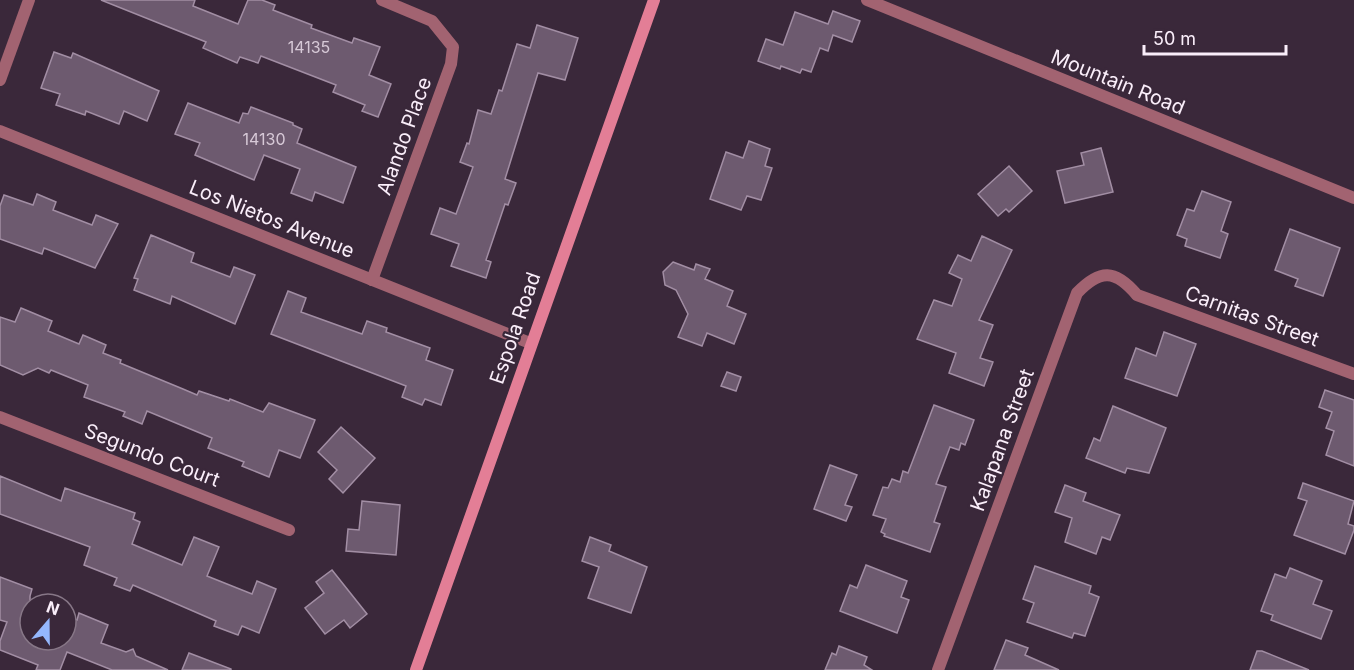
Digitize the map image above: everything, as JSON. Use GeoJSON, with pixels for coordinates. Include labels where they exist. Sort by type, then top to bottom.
{"type":"FeatureCollection","features":[{"type":"Feature","properties":{"kind":"main road","name":"Espola Road"},"geometry":{"type":"LineString","coordinates":[[416,670],[530,343],[654,0]]}},
{"type":"Feature","properties":{"kind":"street"},"geometry":{"type":"LineString","coordinates":[[0,80],[29,0]]}},
{"type":"Feature","properties":{"kind":"street","name":"Alando Place"},"geometry":{"type":"LineString","coordinates":[[372,280],[451,64],[453,47],[432,21],[382,0]]}},
{"type":"Feature","properties":{"kind":"street","name":"Mountain Road"},"geometry":{"type":"LineString","coordinates":[[867,0],[1354,198]]}},
{"type":"Feature","properties":{"kind":"street","name":"Los Nietos Avenue"},"geometry":{"type":"LineString","coordinates":[[0,131],[530,343]]}},
{"type":"Feature","properties":{"kind":"street","name":"Kalapana Street"},"geometry":{"type":"LineString","coordinates":[[938,670],[1077,293],[1091,278],[1110,274],[1125,280],[1137,295]]}},
{"type":"Feature","properties":{"kind":"street","name":"Carnitas Street"},"geometry":{"type":"LineString","coordinates":[[1137,295],[1354,374]]}},
{"type":"Feature","properties":{"kind":"street","name":"Segundo Court"},"geometry":{"type":"LineString","coordinates":[[0,417],[289,530]]}},
{"type":"Feature","properties":{"kind":"building"},"geometry":{"type":"Polygon","coordinates":[[[101,0],[195,0],[193,6],[238,24],[248,0],[262,0],[275,5],[273,10],[312,25],[311,28],[352,43],[354,38],[380,47],[369,75],[391,84],[378,117],[362,111],[365,105],[333,92],[336,85],[261,56],[258,63],[240,57],[237,63],[203,48],[206,42],[101,0]]]}},
{"type":"Feature","properties":{"kind":"building"},"geometry":{"type":"Polygon","coordinates":[[[833,11],[860,21],[852,42],[833,35],[828,51],[820,48],[811,72],[802,69],[800,73],[781,66],[780,69],[758,61],[766,39],[783,45],[795,12],[828,24],[833,11]]]}},
{"type":"Feature","properties":{"kind":"building"},"geometry":{"type":"Polygon","coordinates":[[[537,25],[578,38],[565,80],[538,73],[505,179],[516,183],[508,205],[505,204],[486,260],[491,262],[486,278],[451,266],[459,244],[431,234],[440,208],[456,214],[473,167],[460,162],[467,143],[469,144],[478,110],[491,114],[499,90],[502,91],[517,44],[530,48],[537,25]]]}},
{"type":"Feature","properties":{"kind":"building"},"geometry":{"type":"Polygon","coordinates":[[[54,52],[71,58],[73,53],[159,91],[147,121],[124,111],[119,124],[86,111],[85,115],[56,105],[60,94],[41,88],[54,52]]]}},
{"type":"Feature","properties":{"kind":"building"},"geometry":{"type":"Polygon","coordinates":[[[188,103],[239,123],[243,113],[248,114],[251,107],[293,123],[302,129],[297,143],[356,167],[343,203],[315,192],[312,201],[291,193],[300,169],[264,155],[254,180],[195,155],[200,143],[175,134],[188,103]]]}},
{"type":"Feature","properties":{"kind":"building"},"geometry":{"type":"Polygon","coordinates":[[[749,141],[770,149],[765,166],[772,168],[761,200],[747,196],[741,210],[710,199],[726,152],[743,158],[749,141]]]}},
{"type":"Feature","properties":{"kind":"building"},"geometry":{"type":"Polygon","coordinates":[[[1101,148],[1113,192],[1065,203],[1057,171],[1084,165],[1081,153],[1101,148]]]}},
{"type":"Feature","properties":{"kind":"building"},"geometry":{"type":"Polygon","coordinates":[[[1009,166],[1032,191],[1009,212],[1006,209],[998,216],[978,194],[1009,166]]]}},
{"type":"Feature","properties":{"kind":"building"},"geometry":{"type":"Polygon","coordinates":[[[1202,191],[1231,202],[1221,231],[1228,234],[1220,258],[1185,246],[1187,239],[1177,235],[1187,209],[1194,211],[1202,191]]]}},
{"type":"Feature","properties":{"kind":"building"},"geometry":{"type":"Polygon","coordinates":[[[37,194],[56,202],[53,210],[92,225],[96,215],[118,224],[95,268],[44,248],[42,254],[0,239],[0,206],[4,195],[33,205],[37,194]]]}},
{"type":"Feature","properties":{"kind":"building"},"geometry":{"type":"Polygon","coordinates":[[[1290,229],[1340,248],[1323,296],[1295,286],[1298,279],[1275,270],[1290,229]]]}},
{"type":"Feature","properties":{"kind":"building"},"geometry":{"type":"Polygon","coordinates":[[[151,235],[194,253],[191,262],[230,277],[234,267],[255,275],[235,324],[172,296],[170,304],[134,290],[138,279],[134,278],[151,235]]]}},
{"type":"Feature","properties":{"kind":"building"},"geometry":{"type":"Polygon","coordinates":[[[982,236],[1012,250],[979,320],[993,325],[980,358],[993,362],[984,386],[949,373],[956,353],[917,339],[934,300],[952,306],[962,279],[949,273],[958,255],[971,261],[982,236]]]}},
{"type":"Feature","properties":{"kind":"building"},"geometry":{"type":"Polygon","coordinates":[[[673,262],[694,270],[696,264],[710,269],[705,279],[733,291],[727,306],[746,314],[734,344],[707,333],[702,346],[678,337],[688,314],[676,290],[665,285],[663,272],[673,262]]]}},
{"type":"Feature","properties":{"kind":"building"},"geometry":{"type":"Polygon","coordinates":[[[288,291],[306,298],[301,312],[362,334],[367,321],[387,328],[386,332],[430,348],[426,360],[453,370],[441,405],[425,399],[422,405],[402,397],[406,386],[271,334],[288,291]]]}},
{"type":"Feature","properties":{"kind":"building"},"geometry":{"type":"Polygon","coordinates":[[[21,308],[52,321],[48,331],[79,344],[83,335],[106,345],[103,353],[121,360],[120,363],[197,395],[199,391],[229,401],[230,399],[263,412],[269,403],[315,420],[300,458],[279,450],[269,477],[242,466],[244,462],[208,448],[212,438],[147,411],[142,424],[123,416],[125,412],[84,397],[88,385],[51,370],[49,373],[38,368],[23,375],[0,365],[0,317],[15,322],[21,308]]]}},
{"type":"Feature","properties":{"kind":"building"},"geometry":{"type":"Polygon","coordinates":[[[1164,332],[1196,344],[1177,396],[1125,378],[1136,348],[1156,356],[1164,332]]]}},
{"type":"Feature","properties":{"kind":"building"},"geometry":{"type":"Polygon","coordinates":[[[727,372],[741,377],[736,391],[721,386],[727,372]]]}},
{"type":"Feature","properties":{"kind":"building"},"geometry":{"type":"Polygon","coordinates":[[[1325,390],[1354,400],[1354,466],[1326,455],[1334,431],[1326,428],[1332,412],[1319,407],[1325,390]]]}},
{"type":"Feature","properties":{"kind":"building"},"geometry":{"type":"Polygon","coordinates":[[[934,405],[974,420],[965,445],[961,443],[959,450],[950,447],[936,484],[946,487],[934,522],[940,524],[930,552],[884,536],[885,534],[881,532],[886,519],[873,515],[883,487],[888,488],[892,479],[900,482],[903,471],[908,473],[934,405]]]}},
{"type":"Feature","properties":{"kind":"building"},"geometry":{"type":"Polygon","coordinates":[[[1113,406],[1166,428],[1149,473],[1127,468],[1125,473],[1086,458],[1094,438],[1100,441],[1113,406]]]}},
{"type":"Feature","properties":{"kind":"building"},"geometry":{"type":"Polygon","coordinates":[[[341,427],[375,458],[343,493],[329,479],[337,470],[318,452],[341,427]]]}},
{"type":"Feature","properties":{"kind":"building"},"geometry":{"type":"Polygon","coordinates":[[[830,465],[857,475],[845,505],[852,507],[846,521],[814,509],[830,465]]]}},
{"type":"Feature","properties":{"kind":"building"},"geometry":{"type":"Polygon","coordinates":[[[0,476],[61,501],[65,488],[135,513],[133,519],[140,522],[132,544],[182,565],[194,537],[219,547],[207,576],[252,594],[257,581],[276,589],[259,633],[242,626],[238,635],[214,626],[216,621],[133,585],[130,591],[114,585],[117,578],[84,565],[90,547],[0,514],[0,476]]]}},
{"type":"Feature","properties":{"kind":"building"},"geometry":{"type":"Polygon","coordinates":[[[1303,483],[1354,501],[1348,524],[1354,526],[1354,530],[1345,554],[1294,535],[1307,501],[1298,498],[1303,483]]]}},
{"type":"Feature","properties":{"kind":"building"},"geometry":{"type":"Polygon","coordinates":[[[1065,485],[1086,493],[1083,501],[1120,515],[1110,540],[1102,537],[1096,554],[1065,542],[1072,518],[1055,512],[1065,485]]]}},
{"type":"Feature","properties":{"kind":"building"},"geometry":{"type":"Polygon","coordinates":[[[362,501],[400,505],[396,555],[346,551],[348,529],[359,530],[362,501]]]}},
{"type":"Feature","properties":{"kind":"building"},"geometry":{"type":"Polygon","coordinates":[[[590,537],[611,545],[609,551],[647,567],[631,613],[588,598],[599,567],[582,561],[590,537]]]}},
{"type":"Feature","properties":{"kind":"building"},"geometry":{"type":"Polygon","coordinates":[[[866,565],[907,581],[901,597],[909,600],[897,633],[840,611],[850,585],[857,588],[866,565]]]}},
{"type":"Feature","properties":{"kind":"building"},"geometry":{"type":"Polygon","coordinates":[[[1035,566],[1091,586],[1089,593],[1099,597],[1085,636],[1074,633],[1072,638],[1027,622],[1034,603],[1023,599],[1035,566]]]}},
{"type":"Feature","properties":{"kind":"building"},"geometry":{"type":"Polygon","coordinates":[[[1290,568],[1322,581],[1313,604],[1332,611],[1321,639],[1271,620],[1273,615],[1261,611],[1275,574],[1286,578],[1290,568]]]}},
{"type":"Feature","properties":{"kind":"building"},"geometry":{"type":"Polygon","coordinates":[[[332,570],[367,614],[350,628],[344,620],[325,634],[305,608],[324,593],[316,582],[332,570]]]}},
{"type":"Feature","properties":{"kind":"building"},"geometry":{"type":"Polygon","coordinates":[[[0,577],[32,589],[31,592],[18,592],[18,652],[67,652],[60,670],[36,670],[38,665],[0,650],[0,641],[7,622],[0,620],[0,577]]]}},
{"type":"Feature","properties":{"kind":"building"},"geometry":{"type":"Polygon","coordinates":[[[79,613],[108,625],[101,643],[126,652],[133,649],[136,656],[168,670],[112,670],[67,652],[78,652],[79,613]]]}},
{"type":"Feature","properties":{"kind":"building"},"geometry":{"type":"Polygon","coordinates":[[[1006,640],[1028,648],[1025,655],[1059,670],[994,670],[1006,640]]]}},
{"type":"Feature","properties":{"kind":"building"},"geometry":{"type":"Polygon","coordinates":[[[839,646],[867,657],[864,665],[872,670],[825,670],[832,653],[836,655],[839,646]]]}},
{"type":"Feature","properties":{"kind":"building"},"geometry":{"type":"Polygon","coordinates":[[[1257,651],[1262,651],[1309,670],[1250,670],[1257,651]]]}},
{"type":"Feature","properties":{"kind":"building"},"geometry":{"type":"Polygon","coordinates":[[[189,653],[231,669],[231,670],[182,670],[189,653]]]}}]}
